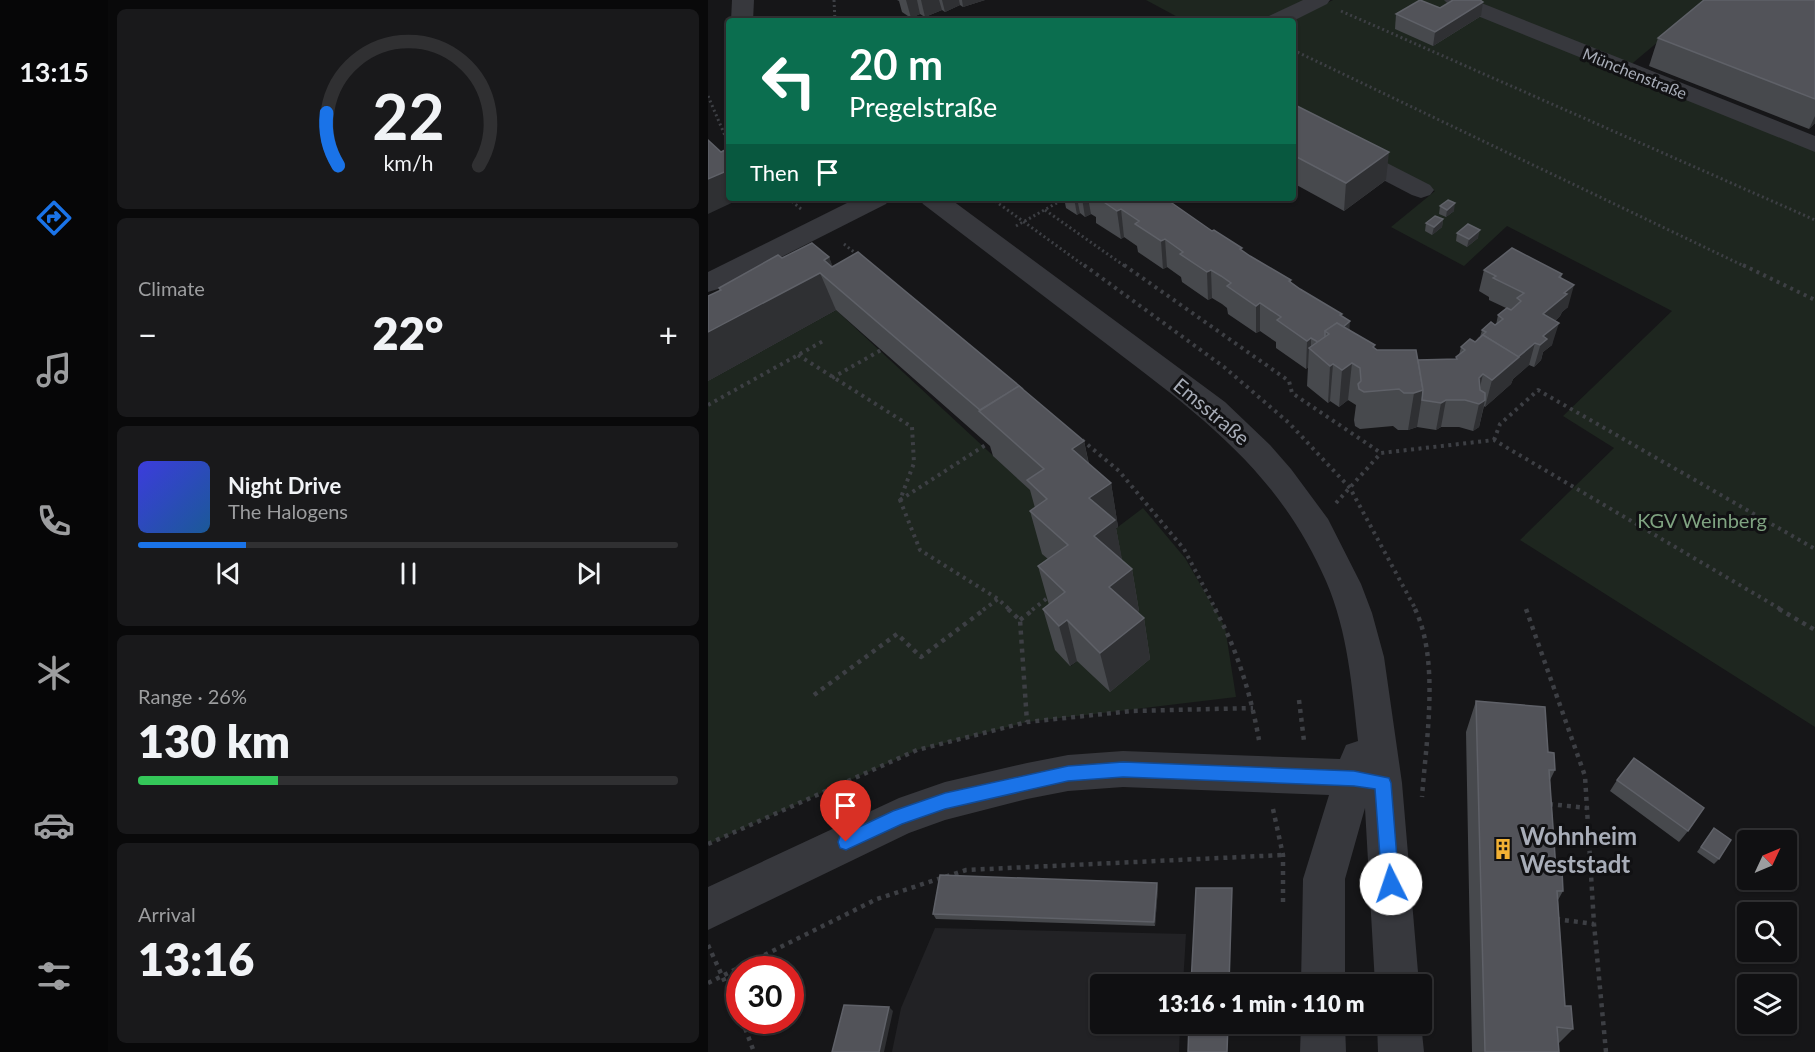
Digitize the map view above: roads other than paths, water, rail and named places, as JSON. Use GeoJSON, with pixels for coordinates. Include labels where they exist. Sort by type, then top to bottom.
{"type":"FeatureCollection","features":[{"type":"Feature","properties":{"kind":"street"},"geometry":{"type":"LineString","coordinates":[[742,18],[743,0]]}},
{"type":"Feature","properties":{"kind":"street","name":"Münchenstraße"},"geometry":{"type":"LineString","coordinates":[[1455,0],[1815,145]]}},
{"type":"Feature","properties":{"kind":"street"},"geometry":{"type":"LineString","coordinates":[[1283,18],[1319,1]]}},
{"type":"Feature","properties":{"kind":"street"},"geometry":{"type":"LineString","coordinates":[[1296,126],[1421,190]]}},
{"type":"Feature","properties":{"kind":"street"},"geometry":{"type":"LineString","coordinates":[[708,284],[845,204],[861,201]]}},
{"type":"Feature","properties":{"kind":"street","name":"Emsstraße"},"geometry":{"type":"LineString","coordinates":[[936,201],[1190,390],[1238,431],[1286,485],[1315,526],[1342,580],[1355,614],[1369,667],[1374,713],[1368,781],[1396,974]]}},
{"type":"Feature","properties":{"kind":"street"},"geometry":{"type":"LineString","coordinates":[[708,909],[899,817],[945,801],[1068,773],[1123,769],[1368,781]]}},
{"type":"Feature","properties":{"kind":"street","name":"Emsstraße"},"geometry":{"type":"LineString","coordinates":[[1323,974],[1324,879],[1368,781]]}},
{"type":"Feature","properties":{"kind":"street"},"geometry":{"type":"LineString","coordinates":[[1323,1034],[1323,1052]]}},
{"type":"Feature","properties":{"kind":"street"},"geometry":{"type":"LineString","coordinates":[[1400,1034],[1401,1052]]}},
{"type":"Feature","properties":{"kind":"place","name":"Wohnheim Weststadt"},"geometry":{"type":"Point","coordinates":[1503,849]}},
{"type":"Feature","properties":{"kind":"park label","name":"KGV Weinberg"},"geometry":{"type":"Point","coordinates":[1702,520]}}]}
